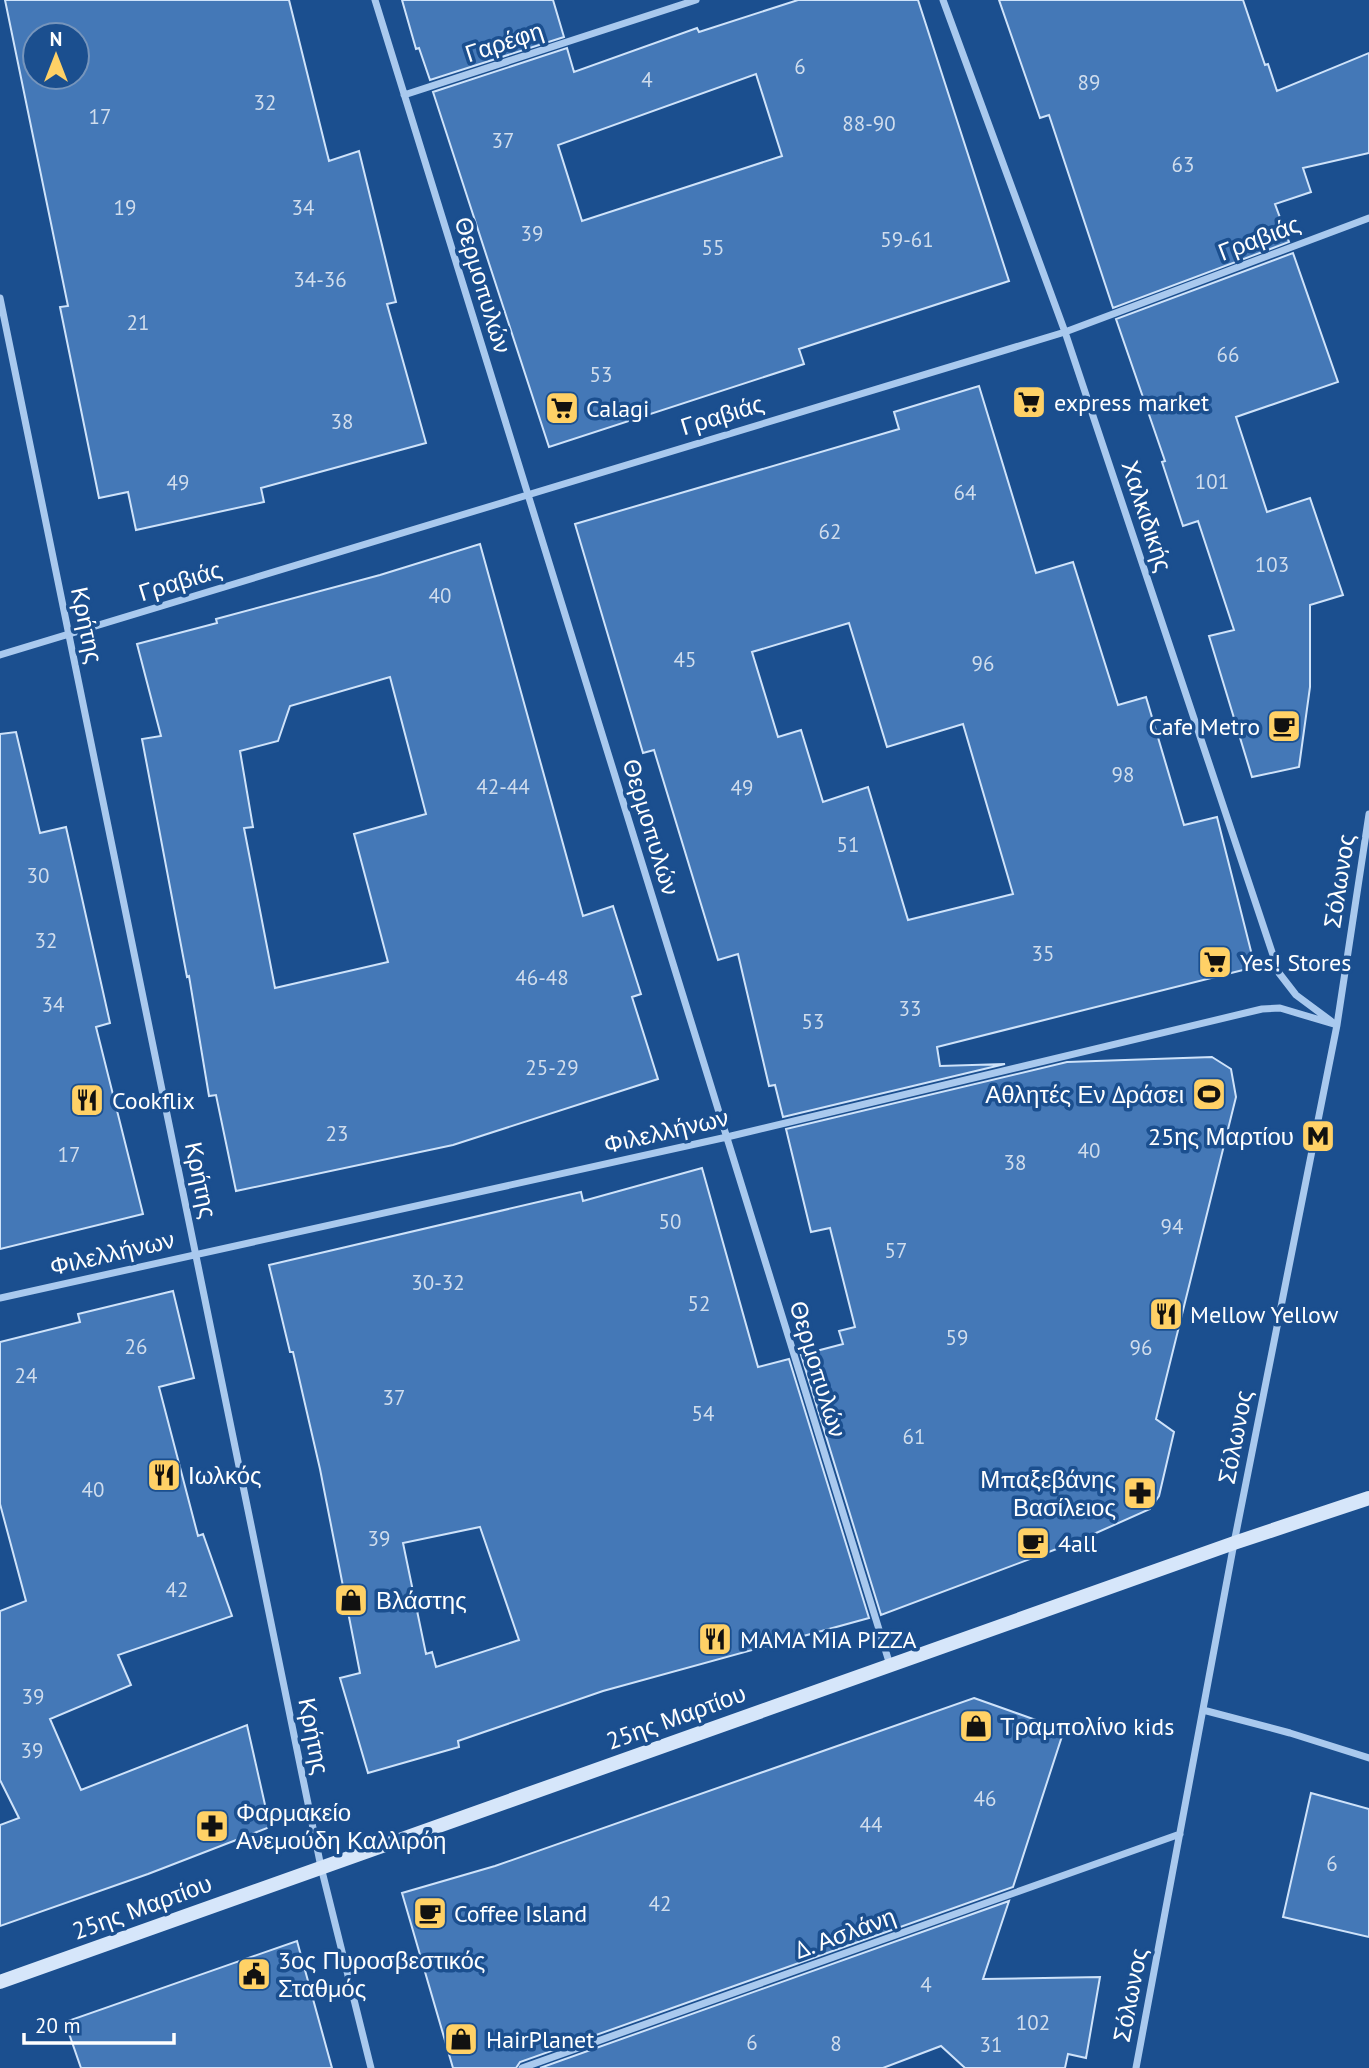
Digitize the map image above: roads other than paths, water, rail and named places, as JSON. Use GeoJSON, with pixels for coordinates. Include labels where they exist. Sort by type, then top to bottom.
{"type":"FeatureCollection","features":[{"type":"Feature","properties":{"kind":"main road","name":"25ης Μαρτίου"},"geometry":{"type":"LineString","coordinates":[[0,1982],[1234,1543],[1369,1498]]}},
{"type":"Feature","properties":{"kind":"street","name":"Θερμοπυλών"},"geometry":{"type":"LineString","coordinates":[[375,0],[890,1665]]}},
{"type":"Feature","properties":{"kind":"street","name":"Γαρέφη"},"geometry":{"type":"LineString","coordinates":[[404,94],[695,0]]}},
{"type":"Feature","properties":{"kind":"street","name":"Χαλκιδικής"},"geometry":{"type":"LineString","coordinates":[[943,0],[1065,332],[1279,974],[1296,995],[1337,1025]]}},
{"type":"Feature","properties":{"kind":"street","name":"Γραβιάς"},"geometry":{"type":"LineString","coordinates":[[0,655],[1065,332],[1369,218]]}},
{"type":"Feature","properties":{"kind":"street","name":"Κρήτης"},"geometry":{"type":"LineString","coordinates":[[0,298],[321,1867],[371,2068]]}},
{"type":"Feature","properties":{"kind":"street","name":"Σόλωνος"},"geometry":{"type":"LineString","coordinates":[[1136,2068],[1234,1543],[1337,1025],[1369,814]]}},
{"type":"Feature","properties":{"kind":"street","name":"Φιλελλήνων"},"geometry":{"type":"LineString","coordinates":[[0,1298],[727,1137],[1262,1009],[1280,1008],[1337,1025]]}},
{"type":"Feature","properties":{"kind":"street"},"geometry":{"type":"LineString","coordinates":[[1203,1710],[1369,1758]]}},
{"type":"Feature","properties":{"kind":"street","name":"Δ. Ασλάνη"},"geometry":{"type":"LineString","coordinates":[[522,2068],[1180,1834]]}},
{"type":"Feature","properties":{"kind":"place","name":"express market"},"geometry":{"type":"Point","coordinates":[1029,402]}},
{"type":"Feature","properties":{"kind":"place","name":"Calagi"},"geometry":{"type":"Point","coordinates":[562,408]}},
{"type":"Feature","properties":{"kind":"place","name":"Cafe Metro"},"geometry":{"type":"Point","coordinates":[1284,726]}},
{"type":"Feature","properties":{"kind":"place","name":"Yes! Stores"},"geometry":{"type":"Point","coordinates":[1215,962]}},
{"type":"Feature","properties":{"kind":"place","name":"Αθλητές Εν Δράσει"},"geometry":{"type":"Point","coordinates":[1209,1094]}},
{"type":"Feature","properties":{"kind":"place","name":"Cookflix"},"geometry":{"type":"Point","coordinates":[87,1100]}},
{"type":"Feature","properties":{"kind":"place","name":"25ης Μαρτίου"},"geometry":{"type":"Point","coordinates":[1318,1136]}},
{"type":"Feature","properties":{"kind":"place","name":"Mellow Yellow"},"geometry":{"type":"Point","coordinates":[1166,1314]}},
{"type":"Feature","properties":{"kind":"place","name":"Ιωλκός"},"geometry":{"type":"Point","coordinates":[164,1475]}},
{"type":"Feature","properties":{"kind":"place","name":"Μπαξεβάνης Βασίλειος"},"geometry":{"type":"Point","coordinates":[1140,1493]}},
{"type":"Feature","properties":{"kind":"place","name":"4all"},"geometry":{"type":"Point","coordinates":[1033,1543]}},
{"type":"Feature","properties":{"kind":"place","name":"Βλάστης"},"geometry":{"type":"Point","coordinates":[351,1600]}},
{"type":"Feature","properties":{"kind":"place","name":"MAMA MIA PIZZA"},"geometry":{"type":"Point","coordinates":[715,1639]}},
{"type":"Feature","properties":{"kind":"place","name":"Τραμπολίνο kids"},"geometry":{"type":"Point","coordinates":[976,1726]}},
{"type":"Feature","properties":{"kind":"place","name":"Φαρμακείο Ανεμούδη Καλλιρόη"},"geometry":{"type":"Point","coordinates":[212,1826]}},
{"type":"Feature","properties":{"kind":"place","name":"Coffee Island"},"geometry":{"type":"Point","coordinates":[430,1913]}},
{"type":"Feature","properties":{"kind":"place","name":"3ος Πυροσβεστικός Σταθμός"},"geometry":{"type":"Point","coordinates":[254,1974]}},
{"type":"Feature","properties":{"kind":"place","name":"HairPlanet"},"geometry":{"type":"Point","coordinates":[461,2039]}}]}
